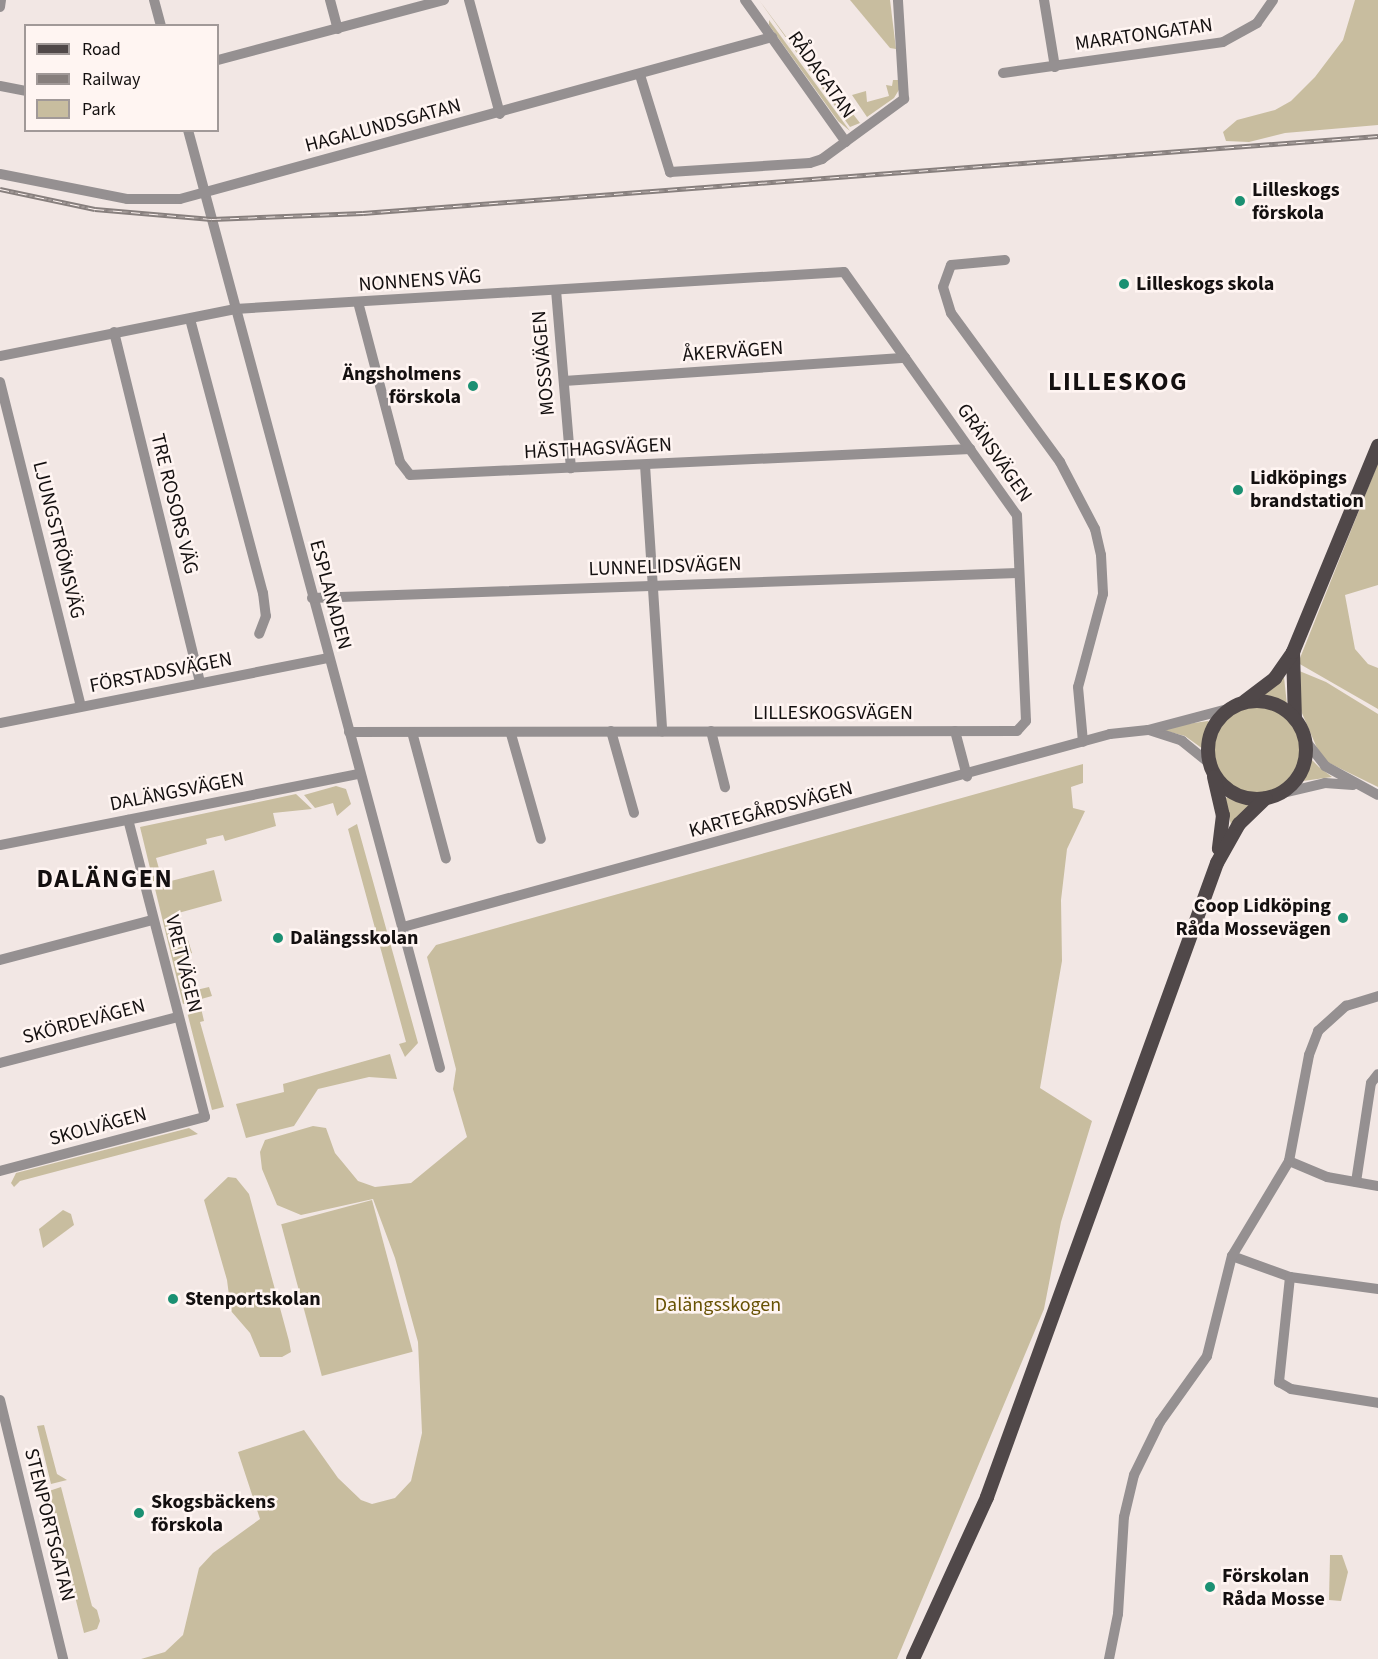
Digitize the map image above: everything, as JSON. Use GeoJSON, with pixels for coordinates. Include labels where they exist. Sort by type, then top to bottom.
{"type":"FeatureCollection","features":[{"type":"Feature","properties":{"kind":"main road"},"geometry":{"type":"LineString","coordinates":[[1217,863],[1223,814],[1210,766],[1210,735],[1237,706],[1275,678],[1293,652],[1378,446]]}},
{"type":"Feature","properties":{"kind":"main road"},"geometry":{"type":"LineString","coordinates":[[913,1659],[987,1497],[1217,863],[1239,824],[1301,772],[1305,740],[1295,718],[1293,652]]}},
{"type":"Feature","properties":{"kind":"main road"},"geometry":{"type":"LineString","coordinates":[[1237,706],[1267,702],[1295,718]]}},
{"type":"Feature","properties":{"kind":"main road"},"geometry":{"type":"LineString","coordinates":[[1210,766],[1231,792],[1252,799],[1272,796]]}},
{"type":"Feature","properties":{"kind":"street"},"geometry":{"type":"LineString","coordinates":[[0,7],[1,0]]}},
{"type":"Feature","properties":{"kind":"street"},"geometry":{"type":"LineString","coordinates":[[147,0],[153,24]]}},
{"type":"Feature","properties":{"kind":"street"},"geometry":{"type":"LineString","coordinates":[[154,0],[160,24]]}},
{"type":"Feature","properties":{"kind":"street"},"geometry":{"type":"LineString","coordinates":[[330,0],[338,29]]}},
{"type":"Feature","properties":{"kind":"street"},"geometry":{"type":"LineString","coordinates":[[219,60],[444,0]]}},
{"type":"Feature","properties":{"kind":"street"},"geometry":{"type":"LineString","coordinates":[[469,0],[500,114]]}},
{"type":"Feature","properties":{"kind":"street","name":"RÅDAGATAN"},"geometry":{"type":"LineString","coordinates":[[745,0],[846,141]]}},
{"type":"Feature","properties":{"kind":"street"},"geometry":{"type":"LineString","coordinates":[[640,75],[670,172],[810,163],[846,141],[904,99],[898,0]]}},
{"type":"Feature","properties":{"kind":"street"},"geometry":{"type":"LineString","coordinates":[[1044,0],[1055,67]]}},
{"type":"Feature","properties":{"kind":"street","name":"MARATONGATAN"},"geometry":{"type":"LineString","coordinates":[[1003,73],[1223,42],[1257,23],[1273,0]]}},
{"type":"Feature","properties":{"kind":"street","name":"HAGALUNDSGATAN"},"geometry":{"type":"LineString","coordinates":[[0,174],[88,194],[152,201],[204,193],[500,114],[772,37]]}},
{"type":"Feature","properties":{"kind":"street"},"geometry":{"type":"LineString","coordinates":[[0,86],[24,91]]}},
{"type":"Feature","properties":{"kind":"street","name":"ESPLANADEN"},"geometry":{"type":"LineString","coordinates":[[189,132],[440,1068]]}},
{"type":"Feature","properties":{"kind":"street"},"geometry":{"type":"LineString","coordinates":[[1005,260],[951,265],[943,287],[951,313],[1060,462],[1095,529],[1103,565],[1103,594],[1078,687],[1083,742]]}},
{"type":"Feature","properties":{"kind":"street","name":"NONNENS VÄG"},"geometry":{"type":"LineString","coordinates":[[0,356],[235,309],[845,272]]}},
{"type":"Feature","properties":{"kind":"street","name":"GRÄNSVÄGEN"},"geometry":{"type":"LineString","coordinates":[[845,272],[1015,510],[1026,721]]}},
{"type":"Feature","properties":{"kind":"street","name":"MOSSVÄGEN"},"geometry":{"type":"LineString","coordinates":[[556,290],[570,468]]}},
{"type":"Feature","properties":{"kind":"street","name":"HÄSTHAGSVÄGEN"},"geometry":{"type":"LineString","coordinates":[[358,302],[400,462],[407,474],[970,449]]}},
{"type":"Feature","properties":{"kind":"street"},"geometry":{"type":"LineString","coordinates":[[190,319],[263,593],[266,616],[259,634]]}},
{"type":"Feature","properties":{"kind":"street","name":"TRE ROSORS VÄG"},"geometry":{"type":"LineString","coordinates":[[114,332],[200,684]]}},
{"type":"Feature","properties":{"kind":"street","name":"ÅKERVÄGEN"},"geometry":{"type":"LineString","coordinates":[[564,381],[905,358]]}},
{"type":"Feature","properties":{"kind":"street","name":"LJUNGSTRÖMSVÄG"},"geometry":{"type":"LineString","coordinates":[[0,382],[81,706]]}},
{"type":"Feature","properties":{"kind":"street"},"geometry":{"type":"LineString","coordinates":[[645,465],[662,731]]}},
{"type":"Feature","properties":{"kind":"street","name":"LUNNELIDSVÄGEN"},"geometry":{"type":"LineString","coordinates":[[312,598],[1018,573]]}},
{"type":"Feature","properties":{"kind":"street","name":"FÖRSTADSVÄGEN"},"geometry":{"type":"LineString","coordinates":[[0,723],[329,658]]}},
{"type":"Feature","properties":{"kind":"street","name":"KARTEGÅRDSVÄGEN"},"geometry":{"type":"LineString","coordinates":[[403,927],[968,776],[1083,742],[1148,730],[1237,706]]}},
{"type":"Feature","properties":{"kind":"street","name":"LILLESKOGSVÄGEN"},"geometry":{"type":"LineString","coordinates":[[349,732],[511,734],[610,731],[1017,731],[1026,721]]}},
{"type":"Feature","properties":{"kind":"street","name":"KARTEGÅRDSVÄGEN"},"geometry":{"type":"LineString","coordinates":[[1148,730],[1182,741],[1210,766]]}},
{"type":"Feature","properties":{"kind":"street"},"geometry":{"type":"LineString","coordinates":[[610,731],[634,813]]}},
{"type":"Feature","properties":{"kind":"street"},"geometry":{"type":"LineString","coordinates":[[711,731],[724,787]]}},
{"type":"Feature","properties":{"kind":"street"},"geometry":{"type":"LineString","coordinates":[[955,731],[968,776]]}},
{"type":"Feature","properties":{"kind":"street"},"geometry":{"type":"LineString","coordinates":[[412,732],[446,859]]}},
{"type":"Feature","properties":{"kind":"street"},"geometry":{"type":"LineString","coordinates":[[511,734],[541,839]]}},
{"type":"Feature","properties":{"kind":"street"},"geometry":{"type":"LineString","coordinates":[[1305,740],[1324,766],[1378,795]]}},
{"type":"Feature","properties":{"kind":"street","name":"DALÄNGSVÄGEN"},"geometry":{"type":"LineString","coordinates":[[0,845],[360,774]]}},
{"type":"Feature","properties":{"kind":"street"},"geometry":{"type":"LineString","coordinates":[[1272,796],[1325,783],[1359,786]]}},
{"type":"Feature","properties":{"kind":"street","name":"VRETVÄGEN"},"geometry":{"type":"LineString","coordinates":[[128,820],[205,1117]]}},
{"type":"Feature","properties":{"kind":"street"},"geometry":{"type":"LineString","coordinates":[[0,960],[153,920]]}},
{"type":"Feature","properties":{"kind":"street"},"geometry":{"type":"LineString","coordinates":[[1109,1659],[1118,1614],[1122,1539],[1130,1489],[1154,1433],[1207,1356],[1233,1256],[1289,1161],[1309,1055],[1318,1031],[1346,1006],[1378,996]]}},
{"type":"Feature","properties":{"kind":"street","name":"SKÖRDEVÄGEN"},"geometry":{"type":"LineString","coordinates":[[0,1063],[178,1017]]}},
{"type":"Feature","properties":{"kind":"street"},"geometry":{"type":"LineString","coordinates":[[1356,1182],[1371,1083],[1378,1074]]}},
{"type":"Feature","properties":{"kind":"street","name":"SKOLVÄGEN"},"geometry":{"type":"LineString","coordinates":[[0,1171],[205,1117]]}},
{"type":"Feature","properties":{"kind":"street"},"geometry":{"type":"LineString","coordinates":[[1289,1161],[1327,1177],[1378,1186]]}},
{"type":"Feature","properties":{"kind":"street"},"geometry":{"type":"LineString","coordinates":[[1233,1256],[1290,1277],[1378,1289]]}},
{"type":"Feature","properties":{"kind":"street"},"geometry":{"type":"LineString","coordinates":[[1290,1277],[1279,1382],[1291,1389],[1378,1403]]}},
{"type":"Feature","properties":{"kind":"street","name":"STENPORTSGATAN"},"geometry":{"type":"LineString","coordinates":[[0,1400],[63,1659]]}},
{"type":"Feature","properties":{"kind":"green space"},"geometry":{"type":"Polygon","coordinates":[[[759,0],[847,118],[853,114],[860,123],[850,127],[759,0]]]}},
{"type":"Feature","properties":{"kind":"green space"},"geometry":{"type":"Polygon","coordinates":[[[850,0],[890,0],[896,49],[890,48],[850,0]]]}},
{"type":"Feature","properties":{"kind":"green space"},"geometry":{"type":"Polygon","coordinates":[[[1355,0],[1378,0],[1378,125],[1285,133],[1249,142],[1226,141],[1223,132],[1237,120],[1275,110],[1291,101],[1315,77],[1343,40],[1355,0]]]}},
{"type":"Feature","properties":{"kind":"green space"},"geometry":{"type":"Polygon","coordinates":[[[769,20],[850,131],[838,121],[769,25],[769,20]]]}},
{"type":"Feature","properties":{"kind":"green space"},"geometry":{"type":"Polygon","coordinates":[[[893,80],[899,80],[900,88],[894,98],[867,117],[852,95],[866,91],[867,102],[889,96],[886,85],[892,86],[893,80]]]}},
{"type":"Feature","properties":{"kind":"green space"},"geometry":{"type":"Polygon","coordinates":[[[1378,463],[1378,585],[1345,595],[1355,649],[1368,664],[1378,668],[1378,709],[1298,663],[1378,463]]]}},
{"type":"Feature","properties":{"kind":"green space"},"geometry":{"type":"Polygon","coordinates":[[[1297,670],[1326,682],[1378,714],[1378,787],[1327,762],[1317,748],[1298,704],[1297,670]]]}},
{"type":"Feature","properties":{"kind":"green space"},"geometry":{"type":"Polygon","coordinates":[[[1284,677],[1287,705],[1261,696],[1284,677]]]}},
{"type":"Feature","properties":{"kind":"green space"},"geometry":{"type":"Polygon","coordinates":[[[1257,706],[1282,713],[1294,725],[1301,750],[1294,775],[1282,787],[1257,794],[1232,787],[1220,775],[1213,750],[1220,725],[1232,713],[1257,706]]]}},
{"type":"Feature","properties":{"kind":"green space"},"geometry":{"type":"Polygon","coordinates":[[[1208,721],[1211,724],[1203,749],[1185,736],[1166,731],[1166,727],[1208,721]]]}},
{"type":"Feature","properties":{"kind":"green space"},"geometry":{"type":"Polygon","coordinates":[[[1310,758],[1319,767],[1332,777],[1303,781],[1310,758]]]}},
{"type":"Feature","properties":{"kind":"green space","name":"Dalängsskogen"},"geometry":{"type":"Polygon","coordinates":[[[1083,764],[1083,783],[1071,787],[1073,808],[1085,811],[1067,849],[1061,900],[1062,961],[1040,1088],[1092,1121],[1061,1222],[1044,1309],[897,1659],[141,1659],[165,1652],[183,1635],[199,1568],[213,1553],[260,1519],[238,1452],[304,1430],[338,1478],[361,1500],[372,1504],[395,1498],[411,1481],[422,1433],[418,1342],[395,1258],[373,1199],[301,1215],[277,1205],[262,1169],[260,1152],[265,1140],[313,1126],[326,1128],[335,1153],[358,1181],[375,1187],[411,1183],[467,1137],[453,1089],[456,1069],[427,957],[436,945],[1083,764]]]}},
{"type":"Feature","properties":{"kind":"green space"},"geometry":{"type":"Polygon","coordinates":[[[336,786],[346,789],[351,804],[337,816],[333,803],[315,808],[304,795],[336,786]]]}},
{"type":"Feature","properties":{"kind":"green space"},"geometry":{"type":"Polygon","coordinates":[[[296,794],[312,809],[273,813],[276,826],[225,841],[223,835],[206,839],[207,844],[156,858],[163,883],[214,870],[222,901],[171,915],[178,942],[188,940],[192,953],[182,956],[192,991],[209,987],[212,996],[183,1004],[140,827],[296,794]]]}},
{"type":"Feature","properties":{"kind":"green space"},"geometry":{"type":"Polygon","coordinates":[[[1229,796],[1251,805],[1231,825],[1225,799],[1229,796]]]}},
{"type":"Feature","properties":{"kind":"green space"},"geometry":{"type":"Polygon","coordinates":[[[357,824],[418,1043],[405,1057],[399,1044],[406,1042],[348,829],[357,824]]]}},
{"type":"Feature","properties":{"kind":"green space"},"geometry":{"type":"Polygon","coordinates":[[[201,1008],[204,1021],[200,1022],[224,1107],[212,1110],[187,1012],[201,1008]]]}},
{"type":"Feature","properties":{"kind":"green space"},"geometry":{"type":"Polygon","coordinates":[[[390,1054],[397,1079],[369,1077],[318,1089],[294,1126],[246,1138],[236,1104],[284,1092],[283,1084],[390,1054]]]}},
{"type":"Feature","properties":{"kind":"green space"},"geometry":{"type":"Polygon","coordinates":[[[189,1128],[198,1134],[20,1181],[14,1187],[11,1183],[16,1173],[189,1128]]]}},
{"type":"Feature","properties":{"kind":"green space"},"geometry":{"type":"Polygon","coordinates":[[[228,1177],[236,1178],[249,1194],[289,1341],[291,1352],[282,1357],[260,1357],[250,1333],[231,1311],[227,1280],[204,1200],[228,1177]]]}},
{"type":"Feature","properties":{"kind":"green space"},"geometry":{"type":"Polygon","coordinates":[[[372,1200],[413,1352],[322,1376],[281,1224],[372,1200]]]}},
{"type":"Feature","properties":{"kind":"green space"},"geometry":{"type":"Polygon","coordinates":[[[63,1210],[71,1214],[74,1225],[43,1248],[39,1229],[63,1210]]]}},
{"type":"Feature","properties":{"kind":"green space"},"geometry":{"type":"Polygon","coordinates":[[[44,1425],[57,1474],[67,1480],[51,1484],[37,1426],[44,1425]]]}},
{"type":"Feature","properties":{"kind":"green space"},"geometry":{"type":"Polygon","coordinates":[[[61,1487],[92,1606],[97,1610],[100,1621],[97,1629],[84,1633],[49,1491],[61,1487]]]}},
{"type":"Feature","properties":{"kind":"green space"},"geometry":{"type":"Polygon","coordinates":[[[1330,1555],[1342,1555],[1348,1572],[1341,1601],[1329,1600],[1330,1555]]]}},
{"type":"Feature","properties":{"kind":"railway"},"geometry":{"type":"LineString","coordinates":[[0,189],[95,209],[212,219],[363,213],[1378,136]]}},
{"type":"Feature","properties":{"kind":"place","name":"Lilleskogs förskola"},"geometry":{"type":"Point","coordinates":[1240,201]}},
{"type":"Feature","properties":{"kind":"place","name":"Lilleskogs skola"},"geometry":{"type":"Point","coordinates":[1124,284]}},
{"type":"Feature","properties":{"kind":"place","name":"Ängsholmens förskola"},"geometry":{"type":"Point","coordinates":[473,386]}},
{"type":"Feature","properties":{"kind":"place","name":"Lidköpings brandstation"},"geometry":{"type":"Point","coordinates":[1238,490]}},
{"type":"Feature","properties":{"kind":"place","name":"Coop Lidköping Råda Mossevägen"},"geometry":{"type":"Point","coordinates":[1343,918]}},
{"type":"Feature","properties":{"kind":"place","name":"Dalängsskolan"},"geometry":{"type":"Point","coordinates":[278,938]}},
{"type":"Feature","properties":{"kind":"place","name":"Stenportskolan"},"geometry":{"type":"Point","coordinates":[173,1299]}},
{"type":"Feature","properties":{"kind":"place","name":"Skogsbäckens förskola"},"geometry":{"type":"Point","coordinates":[139,1513]}},
{"type":"Feature","properties":{"kind":"place","name":"Förskolan Råda Mosse"},"geometry":{"type":"Point","coordinates":[1210,1587]}},
{"type":"Feature","properties":{"kind":"district","name":"LILLESKOG"},"geometry":{"type":"Point","coordinates":[1118,382]}},
{"type":"Feature","properties":{"kind":"district","name":"DALÄNGEN"},"geometry":{"type":"Point","coordinates":[105,879]}}]}
